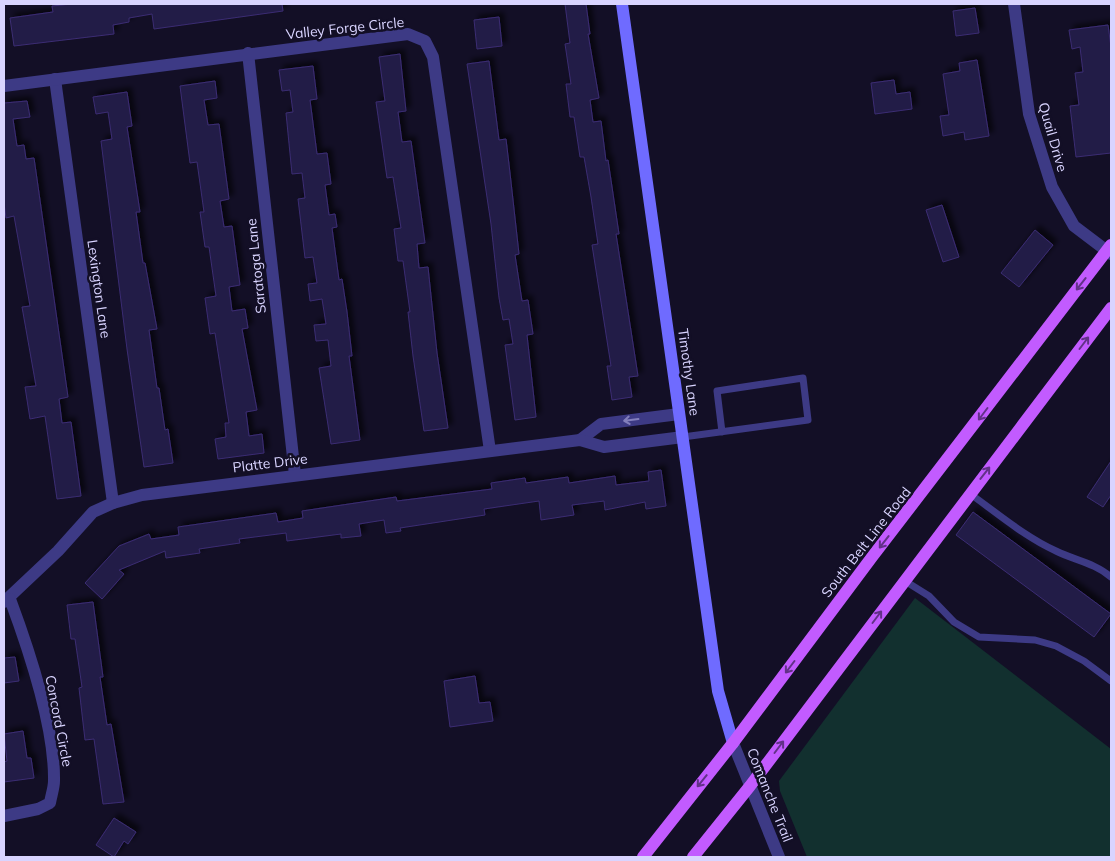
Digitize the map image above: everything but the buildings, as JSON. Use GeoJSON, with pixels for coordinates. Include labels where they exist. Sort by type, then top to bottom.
{"type":"FeatureCollection","features":[{"type":"Feature","properties":{"kind":"main road","name":"South Belt Line Road"},"geometry":{"type":"LineString","coordinates":[[643,857],[733,743],[872,557],[1110,250]]}},
{"type":"Feature","properties":{"kind":"main road"},"geometry":{"type":"LineString","coordinates":[[693,857],[750,786],[969,493],[1111,308]]}},
{"type":"Feature","properties":{"kind":"street","name":"Timothy Lane"},"geometry":{"type":"LineString","coordinates":[[622,4],[718,691],[733,743]]}},
{"type":"Feature","properties":{"kind":"street","name":"Quail Drive"},"geometry":{"type":"LineString","coordinates":[[1014,4],[1029,114],[1052,187],[1074,226],[1110,250]]}},
{"type":"Feature","properties":{"kind":"street","name":"Valley Forge Circle"},"geometry":{"type":"LineString","coordinates":[[4,86],[248,53],[408,34],[425,41],[433,57],[490,451]]}},
{"type":"Feature","properties":{"kind":"street","name":"Saratoga Lane"},"geometry":{"type":"LineString","coordinates":[[248,53],[295,475]]}},
{"type":"Feature","properties":{"kind":"street","name":"Lexington Lane"},"geometry":{"type":"LineString","coordinates":[[55,79],[113,502]]}},
{"type":"Feature","properties":{"kind":"street"},"geometry":{"type":"LineString","coordinates":[[580,440],[601,424],[680,414]]}},
{"type":"Feature","properties":{"kind":"street","name":"Platte Drive"},"geometry":{"type":"LineString","coordinates":[[7,601],[93,512],[113,502],[142,494],[580,440],[604,447],[683,437]]}},
{"type":"Feature","properties":{"kind":"street","name":"Concord Circle"},"geometry":{"type":"LineString","coordinates":[[4,816],[38,809],[50,803],[54,782],[45,714],[28,646],[7,601]]}},
{"type":"Feature","properties":{"kind":"street","name":"Comanche Trail"},"geometry":{"type":"LineString","coordinates":[[733,743],[779,857]]}},
{"type":"Feature","properties":{"kind":"lane"},"geometry":{"type":"LineString","coordinates":[[683,437],[722,432],[808,420],[803,378],[718,391],[722,432]]}},
{"type":"Feature","properties":{"kind":"lane"},"geometry":{"type":"LineString","coordinates":[[969,493],[1038,542],[1056,552],[1096,566],[1111,577]]}},
{"type":"Feature","properties":{"kind":"lane"},"geometry":{"type":"LineString","coordinates":[[905,581],[929,596],[954,622],[979,637],[1035,640],[1056,646],[1084,661],[1111,681]]}},
{"type":"Feature","properties":{"kind":"green space"},"geometry":{"type":"Polygon","coordinates":[[[915,598],[1111,749],[1111,857],[807,857],[780,791],[779,781],[915,598]]]}}]}
